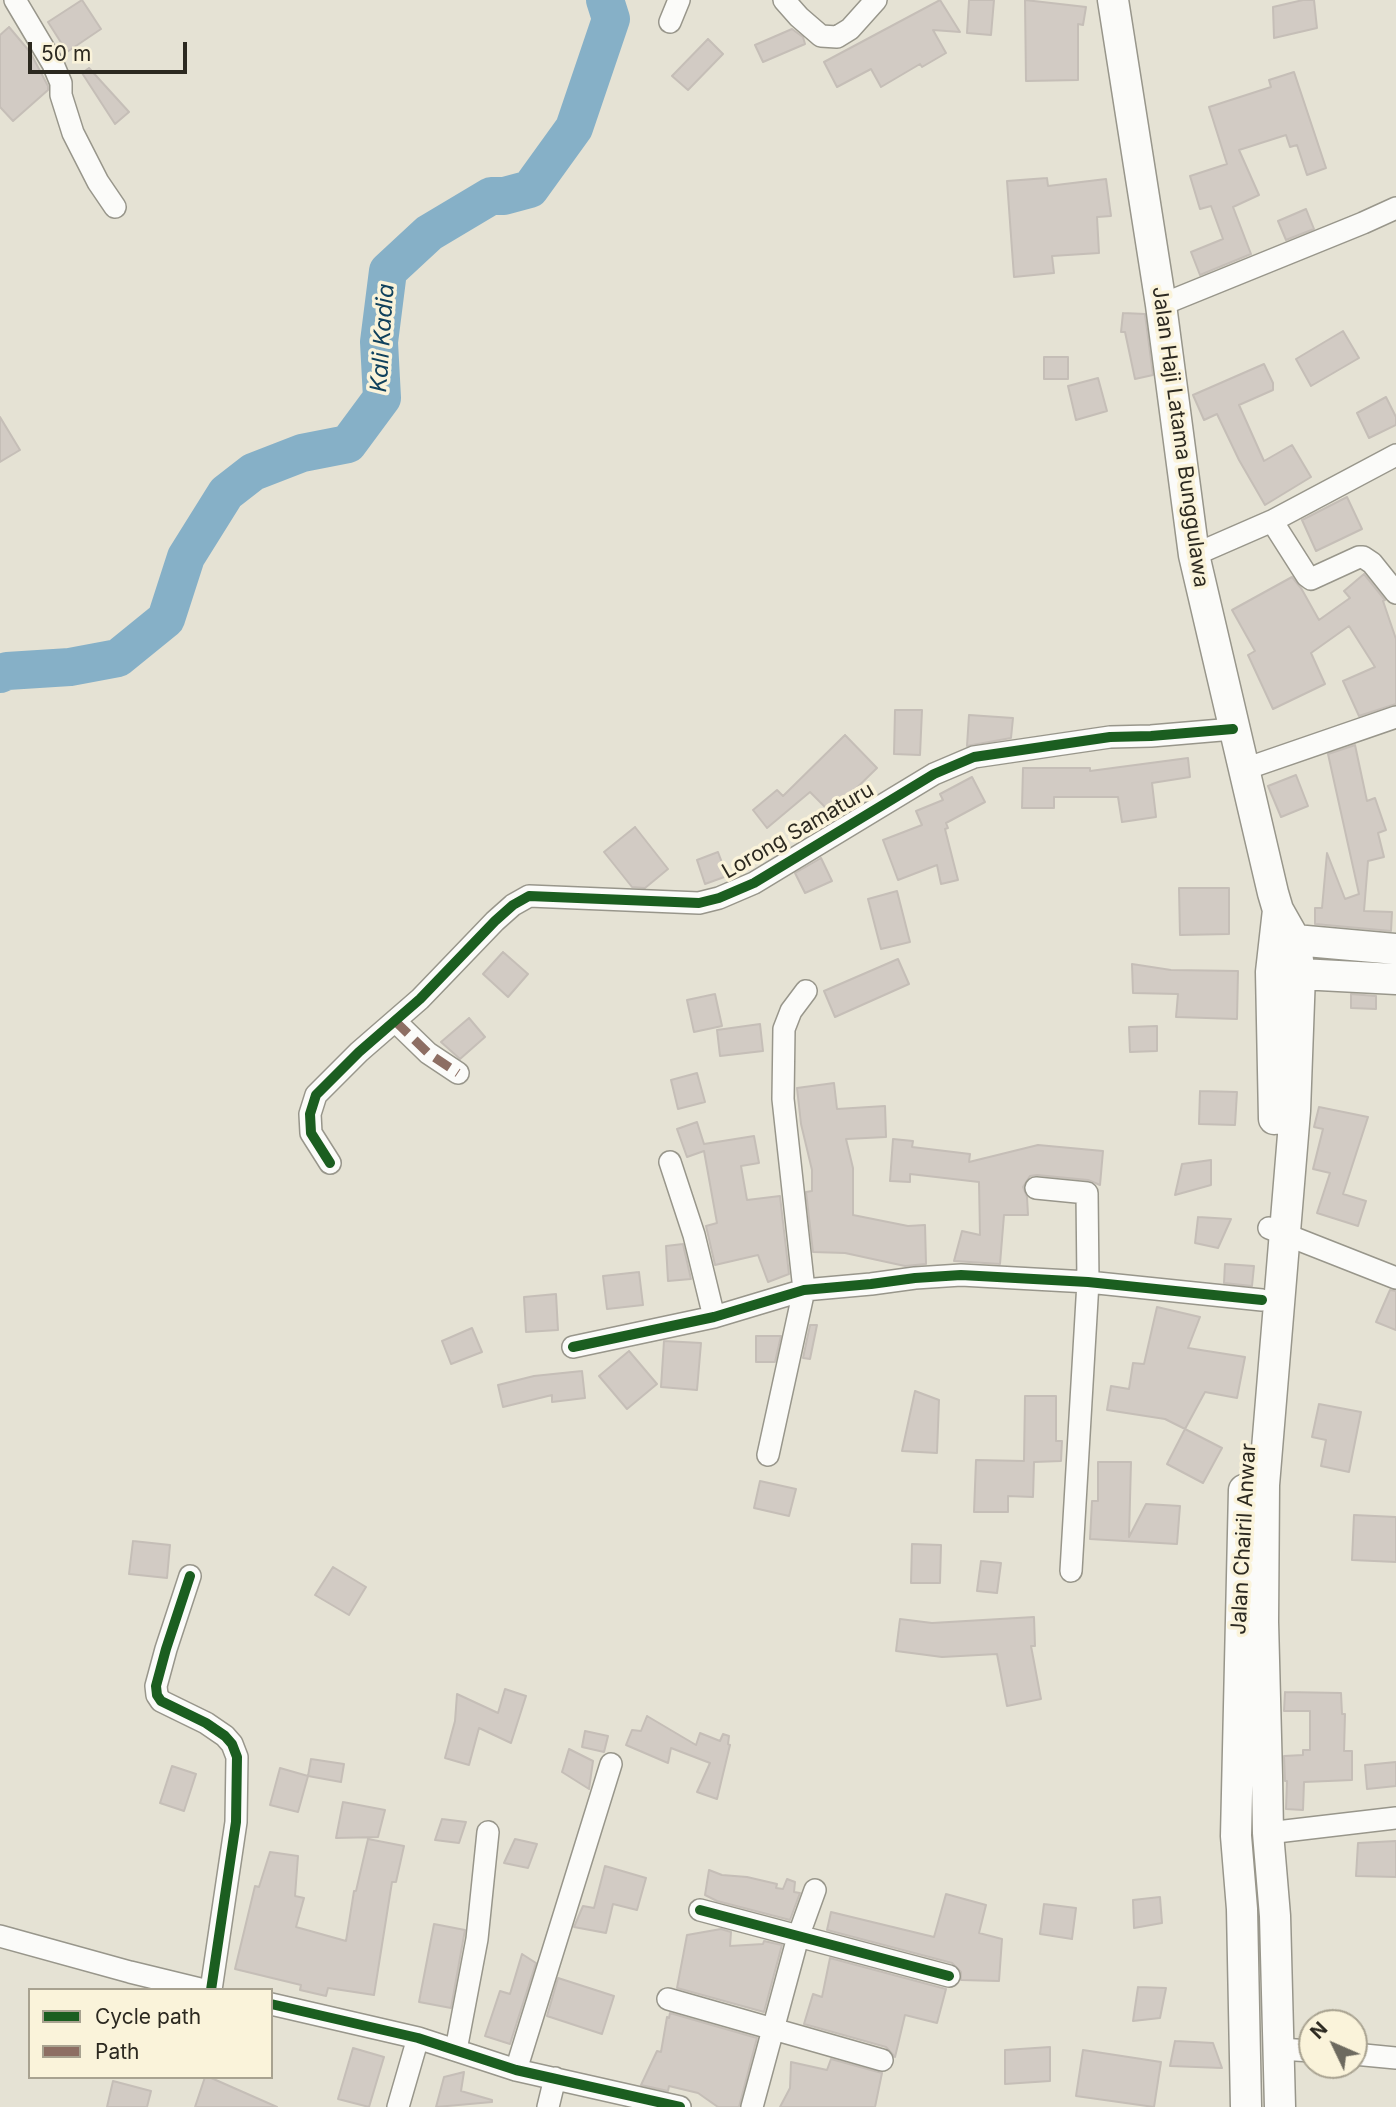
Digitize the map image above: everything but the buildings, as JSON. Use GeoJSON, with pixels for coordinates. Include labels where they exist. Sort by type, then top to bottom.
{"type":"FeatureCollection","features":[{"type":"Feature","properties":{"kind":"main road","name":"Jalan Haji Latama Bunggulawa"},"geometry":{"type":"LineString","coordinates":[[1113,0],[1161,305],[1194,555],[1233,729],[1278,910]]}},
{"type":"Feature","properties":{"kind":"main road","name":"Jalan Chairil Anwar"},"geometry":{"type":"LineString","coordinates":[[1246,2107],[1242,1909],[1236,1836],[1245,1474],[1262,1300],[1295,1111],[1284,941],[1278,910]]}},
{"type":"Feature","properties":{"kind":"main road"},"geometry":{"type":"LineString","coordinates":[[1284,941],[1396,949]]}},
{"type":"Feature","properties":{"kind":"main road"},"geometry":{"type":"LineString","coordinates":[[1286,973],[1396,979]]}},
{"type":"Feature","properties":{"kind":"main road","name":"Jalan Chairil Anwar"},"geometry":{"type":"LineString","coordinates":[[1276,1231],[1264,1485],[1263,1622],[1268,1833],[1275,1916],[1280,2107]]}},
{"type":"Feature","properties":{"kind":"street"},"geometry":{"type":"LineString","coordinates":[[16,0],[57,73],[66,116],[73,133],[97,182],[115,207]]}},
{"type":"Feature","properties":{"kind":"street"},"geometry":{"type":"LineString","coordinates":[[670,22],[678,0]]}},
{"type":"Feature","properties":{"kind":"street"},"geometry":{"type":"LineString","coordinates":[[784,0],[821,36],[837,37],[850,29],[876,0]]}},
{"type":"Feature","properties":{"kind":"street"},"geometry":{"type":"LineString","coordinates":[[1161,305],[1396,208]]}},
{"type":"Feature","properties":{"kind":"street"},"geometry":{"type":"LineString","coordinates":[[1194,555],[1272,521],[1396,454]]}},
{"type":"Feature","properties":{"kind":"street"},"geometry":{"type":"LineString","coordinates":[[1272,521],[1311,579],[1363,557],[1372,563],[1396,593]]}},
{"type":"Feature","properties":{"kind":"street"},"geometry":{"type":"LineString","coordinates":[[1245,769],[1396,717]]}},
{"type":"Feature","properties":{"kind":"street","name":"Lorong Samaturu"},"geometry":{"type":"LineString","coordinates":[[330,1163],[311,1133],[310,1114],[316,1095],[421,999],[495,921],[513,905],[529,896],[699,903],[709,901],[754,883],[934,774],[974,757],[1110,737],[1233,729]]}},
{"type":"Feature","properties":{"kind":"street"},"geometry":{"type":"LineString","coordinates":[[768,1455],[804,1290],[783,1099],[784,1029],[806,991]]}},
{"type":"Feature","properties":{"kind":"street"},"geometry":{"type":"LineString","coordinates":[[395,1021],[428,1053],[458,1073]]}},
{"type":"Feature","properties":{"kind":"street"},"geometry":{"type":"LineString","coordinates":[[670,1161],[694,1235],[714,1317]]}},
{"type":"Feature","properties":{"kind":"street"},"geometry":{"type":"LineString","coordinates":[[1036,1188],[1087,1193],[1088,1282],[1071,1571]]}},
{"type":"Feature","properties":{"kind":"street"},"geometry":{"type":"LineString","coordinates":[[1276,1231],[1396,1278]]}},
{"type":"Feature","properties":{"kind":"street"},"geometry":{"type":"LineString","coordinates":[[573,1348],[714,1317],[804,1290],[961,1275],[1088,1282],[1262,1300]]}},
{"type":"Feature","properties":{"kind":"street"},"geometry":{"type":"LineString","coordinates":[[190,1576],[156,1686],[161,1701],[189,1713],[225,1736],[237,1756],[236,1822],[211,1988]]}},
{"type":"Feature","properties":{"kind":"street"},"geometry":{"type":"LineString","coordinates":[[516,2070],[611,1764]]}},
{"type":"Feature","properties":{"kind":"street"},"geometry":{"type":"LineString","coordinates":[[1268,1833],[1396,1818]]}},
{"type":"Feature","properties":{"kind":"street"},"geometry":{"type":"LineString","coordinates":[[456,2050],[477,1939],[488,1832]]}},
{"type":"Feature","properties":{"kind":"street"},"geometry":{"type":"LineString","coordinates":[[752,2107],[772,2028],[815,1890]]}},
{"type":"Feature","properties":{"kind":"street"},"geometry":{"type":"LineString","coordinates":[[700,1910],[948,1976]]}},
{"type":"Feature","properties":{"kind":"street"},"geometry":{"type":"LineString","coordinates":[[0,1936],[197,1988]]}},
{"type":"Feature","properties":{"kind":"street"},"geometry":{"type":"LineString","coordinates":[[668,1999],[882,2060]]}},
{"type":"Feature","properties":{"kind":"street"},"geometry":{"type":"LineString","coordinates":[[273,2004],[418,2038],[516,2070],[680,2107]]}},
{"type":"Feature","properties":{"kind":"street"},"geometry":{"type":"LineString","coordinates":[[398,2107],[418,2038]]}},
{"type":"Feature","properties":{"kind":"street"},"geometry":{"type":"LineString","coordinates":[[1279,2049],[1298,2050]]}},
{"type":"Feature","properties":{"kind":"street"},"geometry":{"type":"LineString","coordinates":[[1368,2055],[1396,2058]]}},
{"type":"Feature","properties":{"kind":"street"},"geometry":{"type":"LineString","coordinates":[[548,2107],[555,2078]]}},
{"type":"Feature","properties":{"kind":"waterway","name":"Kali Kadia"},"geometry":{"type":"LineString","coordinates":[[0,674],[7,671],[70,667],[118,658],[166,619],[186,557],[226,493],[253,472],[302,453],[348,444],[382,398],[379,342],[388,271],[429,233],[491,196],[504,196],[530,189],[574,128],[611,19],[605,0]]}},
{"type":"Feature","properties":{"kind":"marked path"},"geometry":{"type":"LineString","coordinates":[[395,1021],[428,1053],[458,1073]]}},
{"type":"Feature","properties":{"kind":"cycle path"},"geometry":{"type":"LineString","coordinates":[[330,1163],[311,1133],[310,1114],[316,1095],[359,1052],[420,999],[495,921],[513,905],[529,896],[699,903],[719,898],[754,883],[934,774],[974,757],[1110,737],[1233,729]]}},
{"type":"Feature","properties":{"kind":"cycle path"},"geometry":{"type":"LineString","coordinates":[[573,1347],[714,1317],[804,1290],[915,1278],[961,1275],[1088,1282],[1262,1300]]}},
{"type":"Feature","properties":{"kind":"cycle path"},"geometry":{"type":"LineString","coordinates":[[190,1576],[156,1686],[161,1701],[206,1723],[225,1736],[232,1744],[237,1757],[236,1822],[211,1988]]}},
{"type":"Feature","properties":{"kind":"cycle path"},"geometry":{"type":"LineString","coordinates":[[700,1910],[949,1976]]}},
{"type":"Feature","properties":{"kind":"cycle path"},"geometry":{"type":"LineString","coordinates":[[273,2004],[418,2038],[516,2070],[680,2107]]}}]}
